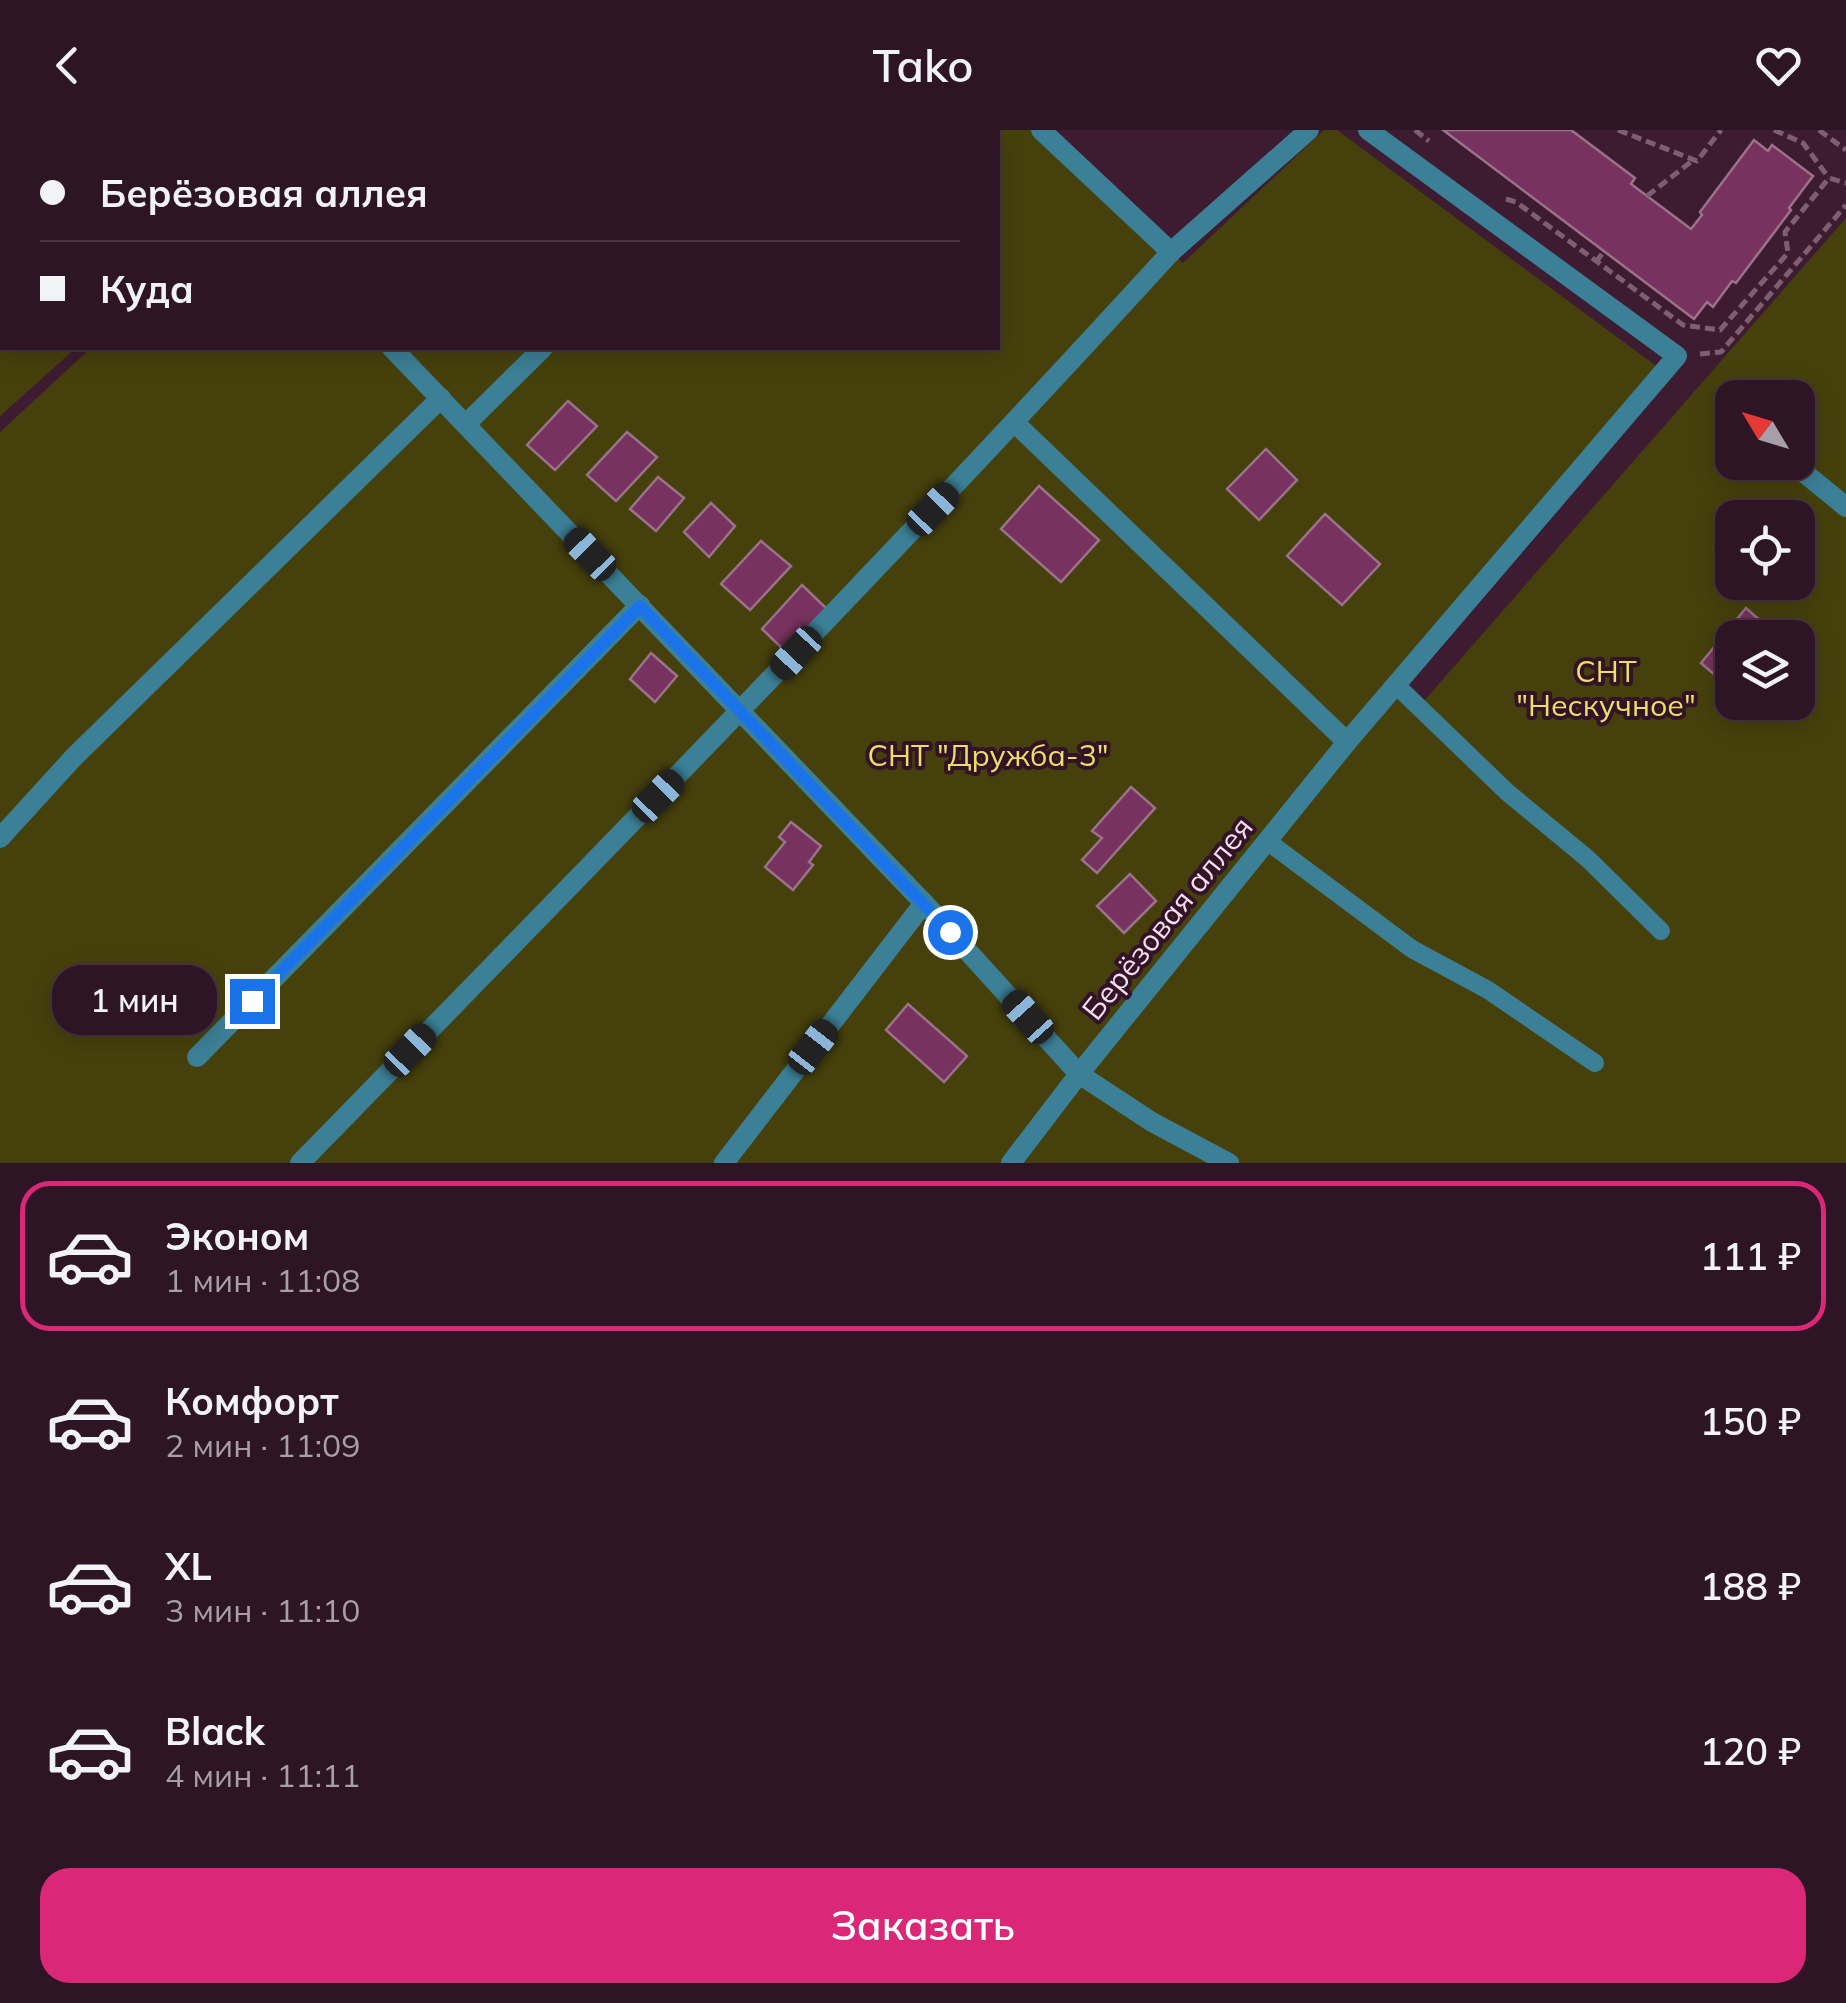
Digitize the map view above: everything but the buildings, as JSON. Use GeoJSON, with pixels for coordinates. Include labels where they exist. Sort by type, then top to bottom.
{"type":"FeatureCollection","features":[{"type":"Feature","properties":{"kind":"street"},"geometry":{"type":"LineString","coordinates":[[1041,130],[1171,252]]}},
{"type":"Feature","properties":{"kind":"street"},"geometry":{"type":"LineString","coordinates":[[300,1163],[741,711],[1015,423],[1171,252],[1309,130]]}},
{"type":"Feature","properties":{"kind":"street"},"geometry":{"type":"LineString","coordinates":[[1368,130],[1677,356]]}},
{"type":"Feature","properties":{"kind":"street","name":"Берёзовая аллея"},"geometry":{"type":"LineString","coordinates":[[394,350],[924,903],[1080,1074],[1347,742],[1677,356]]}},
{"type":"Feature","properties":{"kind":"street"},"geometry":{"type":"LineString","coordinates":[[466,424],[540,350]]}},
{"type":"Feature","properties":{"kind":"street"},"geometry":{"type":"LineString","coordinates":[[0,838],[74,758],[441,398]]}},
{"type":"Feature","properties":{"kind":"street"},"geometry":{"type":"LineString","coordinates":[[1015,423],[1347,742]]}},
{"type":"Feature","properties":{"kind":"street"},"geometry":{"type":"LineString","coordinates":[[1815,480],[1845,503]]}},
{"type":"Feature","properties":{"kind":"street"},"geometry":{"type":"LineString","coordinates":[[197,1058],[640,606]]}},
{"type":"Feature","properties":{"kind":"street"},"geometry":{"type":"LineString","coordinates":[[724,1163],[924,903]]}},
{"type":"Feature","properties":{"kind":"street"},"geometry":{"type":"LineString","coordinates":[[1011,1163],[1080,1074],[1152,1122],[1229,1163]]}},
{"type":"Feature","properties":{"kind":"lane"},"geometry":{"type":"LineString","coordinates":[[1397,686],[1507,792],[1588,858],[1661,932]]}},
{"type":"Feature","properties":{"kind":"lane"},"geometry":{"type":"LineString","coordinates":[[1267,841],[1412,948],[1488,990],[1595,1062]]}},
{"type":"Feature","properties":{"kind":"path"},"geometry":{"type":"LineString","coordinates":[[1415,130],[1430,141]]}},
{"type":"Feature","properties":{"kind":"path"},"geometry":{"type":"LineString","coordinates":[[1618,130],[1697,161],[1720,130]]}},
{"type":"Feature","properties":{"kind":"path"},"geometry":{"type":"LineString","coordinates":[[1774,130],[1803,143],[1828,178],[1846,184]]}},
{"type":"Feature","properties":{"kind":"path"},"geometry":{"type":"LineString","coordinates":[[1819,130],[1846,150]]}},
{"type":"Feature","properties":{"kind":"path"},"geometry":{"type":"LineString","coordinates":[[1646,196],[1693,160]]}},
{"type":"Feature","properties":{"kind":"path"},"geometry":{"type":"LineString","coordinates":[[1502,198],[1516,202],[1683,325],[1720,330],[1788,253],[1785,232],[1828,178]]}},
{"type":"Feature","properties":{"kind":"path"},"geometry":{"type":"LineString","coordinates":[[1677,356],[1721,352],[1846,204]]}},
{"type":"Feature","properties":{"kind":"path"},"geometry":{"type":"LineString","coordinates":[[1596,262],[1604,251]]}},
{"type":"Feature","properties":{"kind":"green space","name":"СНТ \"Дружба-3\""},"geometry":{"type":"Polygon","coordinates":[[[1000,130],[1048,130],[1183,263],[1324,130],[1337,130],[1663,371],[1398,685],[1424,701],[1846,218],[1846,1163],[0,1163],[0,432],[89,350],[1000,350],[1000,130]]]}},
{"type":"Feature","properties":{"kind":"green space"},"geometry":{"type":"Polygon","coordinates":[[[0,350],[74,350],[0,416],[0,350]]]}},
{"type":"Feature","properties":{"kind":"route"},"geometry":{"type":"LineString","coordinates":[[252,1001],[640,606],[950,932]]}},
{"type":"Feature","properties":{"kind":"park label","name":"СНТ \"Нескучное\""},"geometry":{"type":"Point","coordinates":[1606,688]}}]}
